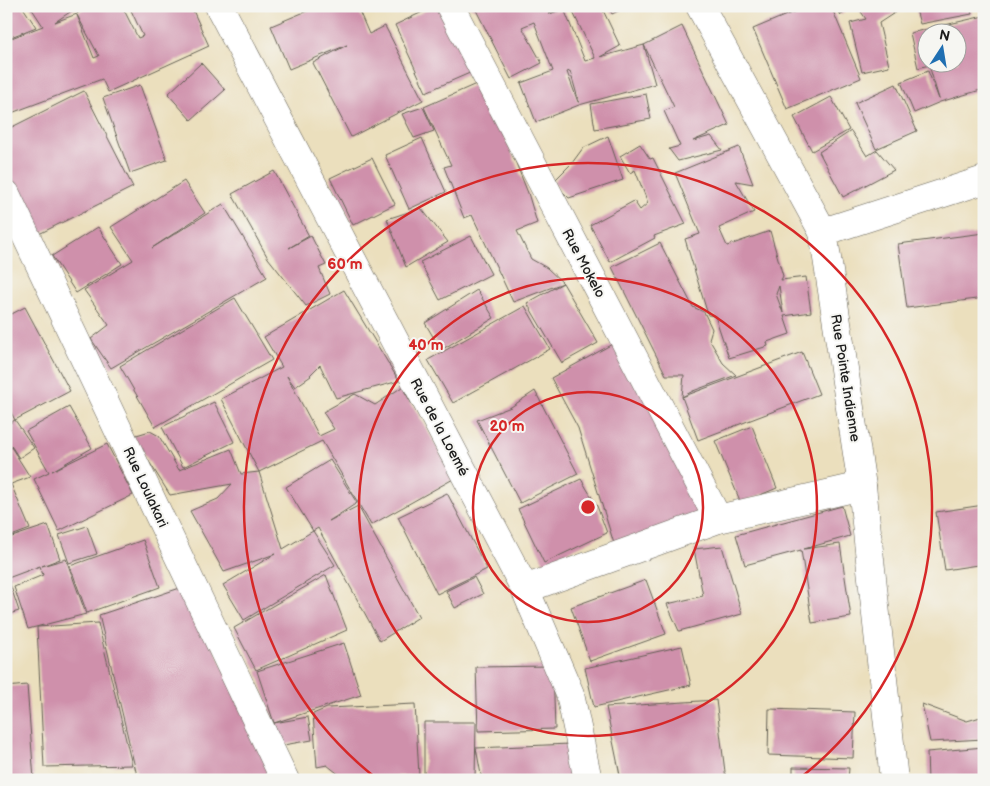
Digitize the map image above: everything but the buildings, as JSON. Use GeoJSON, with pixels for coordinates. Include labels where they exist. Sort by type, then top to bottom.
{"type":"FeatureCollection","features":[{"type":"Feature","properties":{"kind":"street","name":"Rue de la Loemé"},"geometry":{"type":"LineString","coordinates":[[219,6],[525,589],[570,694],[588,780]]}},
{"type":"Feature","properties":{"kind":"street","name":"Rue Mokelo"},"geometry":{"type":"LineString","coordinates":[[450,6],[718,519]]}},
{"type":"Feature","properties":{"kind":"street","name":"Rue Pointe Indienne"},"geometry":{"type":"LineString","coordinates":[[700,6],[823,232],[862,486],[894,780]]}},
{"type":"Feature","properties":{"kind":"street"},"geometry":{"type":"LineString","coordinates":[[823,232],[984,180]]}},
{"type":"Feature","properties":{"kind":"street","name":"Rue Loulakari"},"geometry":{"type":"LineString","coordinates":[[6,194],[285,780]]}},
{"type":"Feature","properties":{"kind":"street"},"geometry":{"type":"LineString","coordinates":[[525,589],[718,519],[862,486]]}}]}
